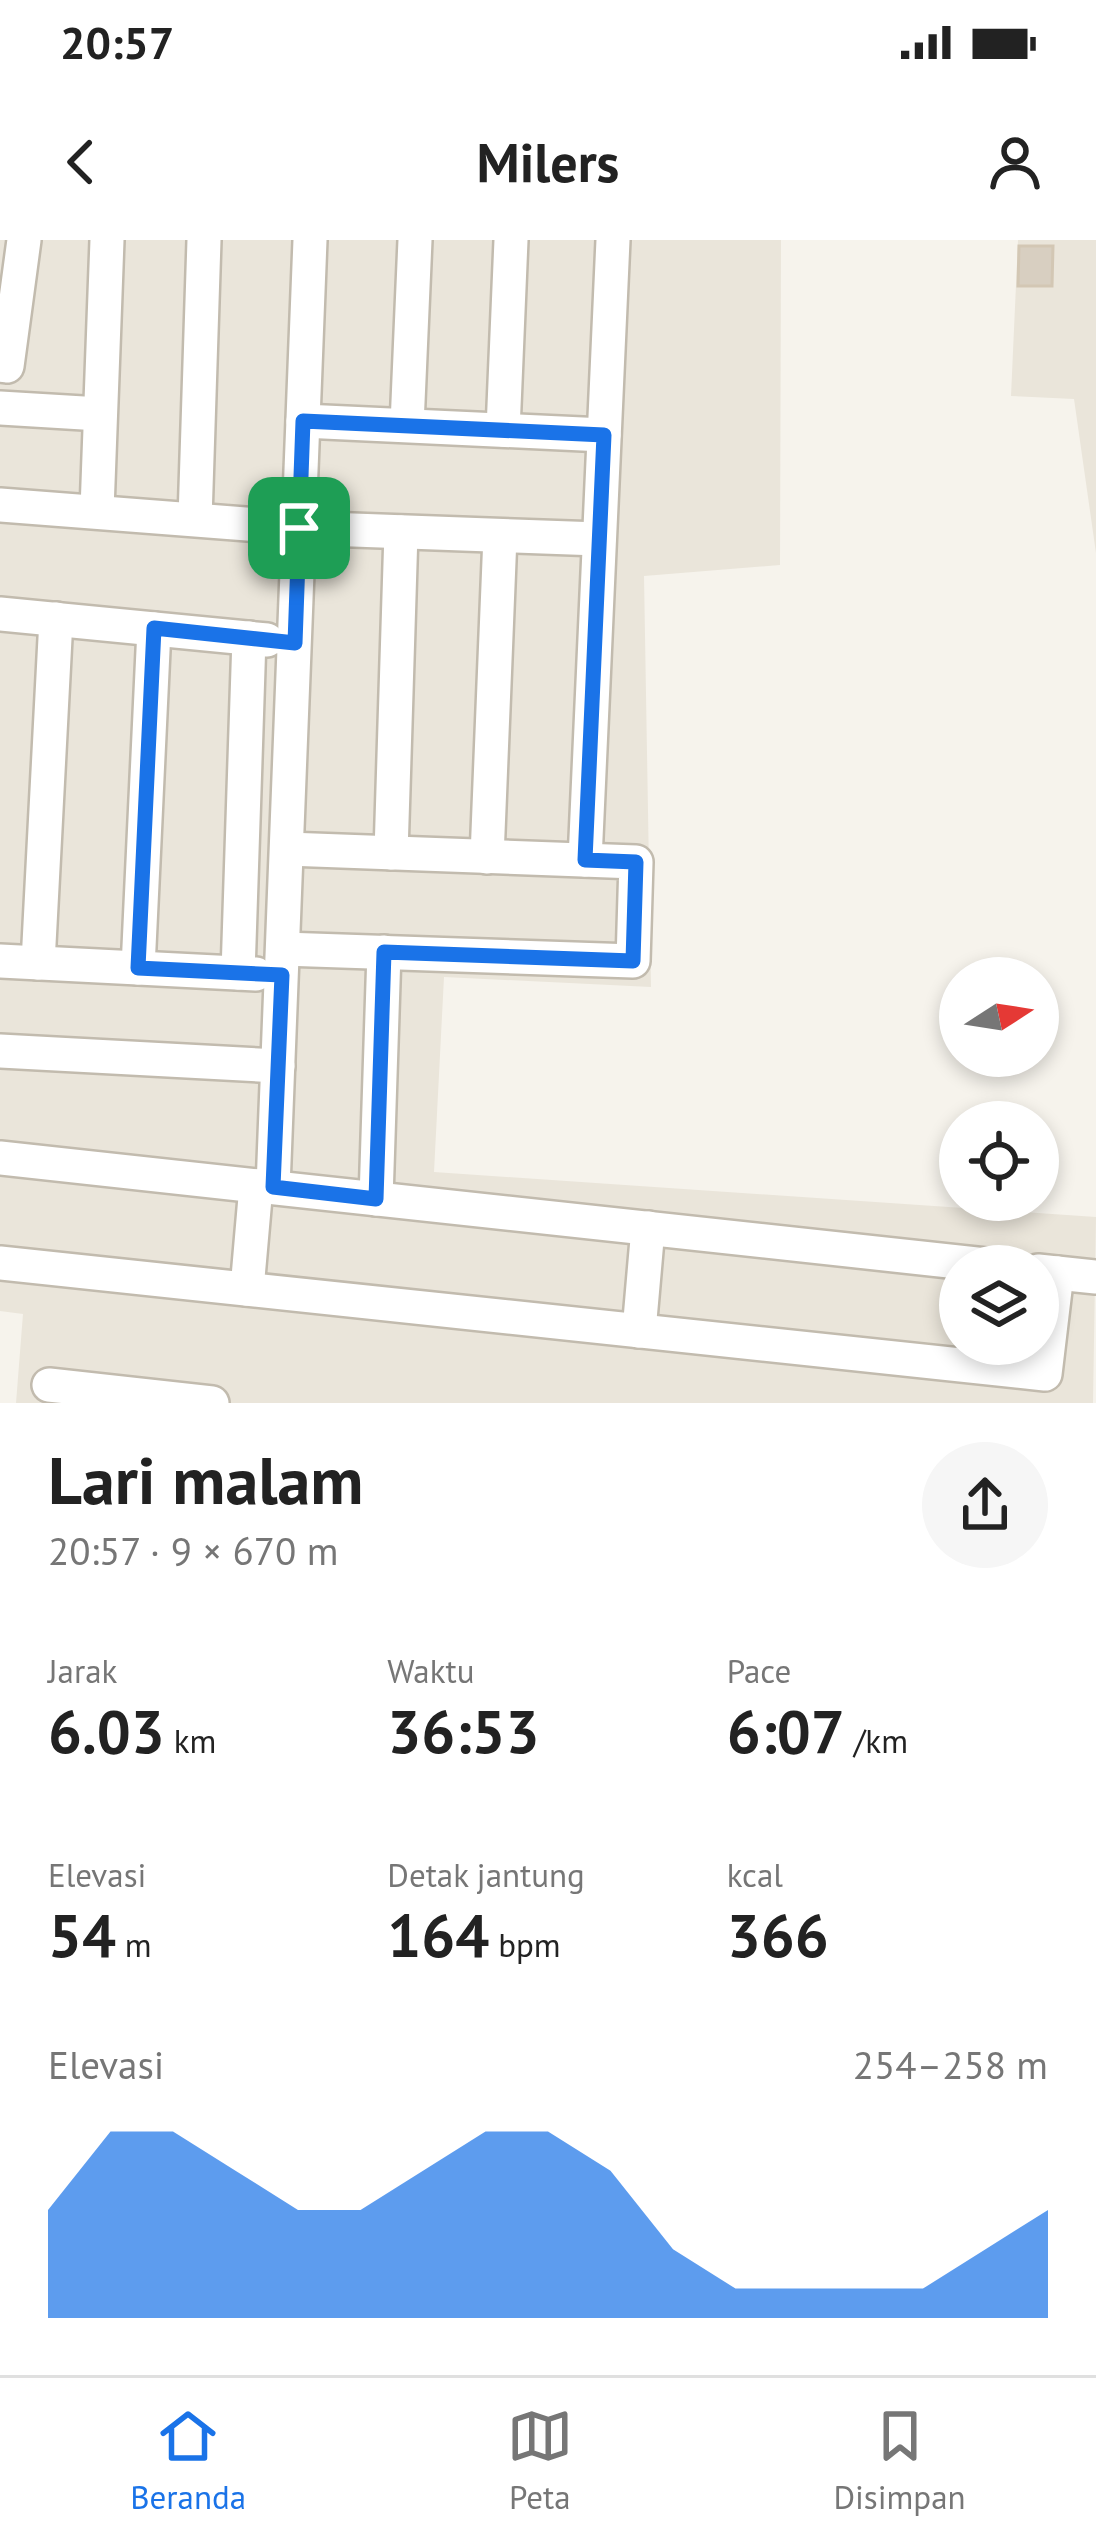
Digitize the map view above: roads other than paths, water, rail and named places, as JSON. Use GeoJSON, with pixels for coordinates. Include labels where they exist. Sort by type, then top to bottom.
{"type":"FeatureCollection","features":[{"type":"Feature","properties":{"kind":"street"},"geometry":{"type":"LineString","coordinates":[[97,510],[107,240]]}},
{"type":"Feature","properties":{"kind":"street"},"geometry":{"type":"LineString","coordinates":[[194,519],[204,240]]}},
{"type":"Feature","properties":{"kind":"street"},"geometry":{"type":"LineString","coordinates":[[247,1289],[278,1066],[310,240]]}},
{"type":"Feature","properties":{"kind":"street"},"geometry":{"type":"LineString","coordinates":[[407,425],[415,240]]}},
{"type":"Feature","properties":{"kind":"street"},"geometry":{"type":"LineString","coordinates":[[502,430],[511,240]]}},
{"type":"Feature","properties":{"kind":"street"},"geometry":{"type":"LineString","coordinates":[[585,860],[613,240]]}},
{"type":"Feature","properties":{"kind":"street"},"geometry":{"type":"LineString","coordinates":[[0,365],[7,366],[15,255]]}},
{"type":"Feature","properties":{"kind":"street"},"geometry":{"type":"LineString","coordinates":[[0,408],[100,414]]}},
{"type":"Feature","properties":{"kind":"street"},"geometry":{"type":"LineString","coordinates":[[303,421],[604,435]]}},
{"type":"Feature","properties":{"kind":"street"},"geometry":{"type":"LineString","coordinates":[[0,505],[299,528],[599,538]]}},
{"type":"Feature","properties":{"kind":"street"},"geometry":{"type":"LineString","coordinates":[[391,853],[401,532]]}},
{"type":"Feature","properties":{"kind":"street"},"geometry":{"type":"LineString","coordinates":[[487,857],[500,536]]}},
{"type":"Feature","properties":{"kind":"street"},"geometry":{"type":"LineString","coordinates":[[0,614],[295,643]]}},
{"type":"Feature","properties":{"kind":"street"},"geometry":{"type":"LineString","coordinates":[[38,963],[56,619]]}},
{"type":"Feature","properties":{"kind":"street"},"geometry":{"type":"LineString","coordinates":[[138,968],[154,628]]}},
{"type":"Feature","properties":{"kind":"street"},"geometry":{"type":"LineString","coordinates":[[238,973],[249,638]]}},
{"type":"Feature","properties":{"kind":"street"},"geometry":{"type":"LineString","coordinates":[[0,961],[238,973],[282,962],[384,952],[633,961],[636,862],[286,849]]}},
{"type":"Feature","properties":{"kind":"street"},"geometry":{"type":"LineString","coordinates":[[376,1199],[384,952]]}},
{"type":"Feature","properties":{"kind":"street"},"geometry":{"type":"LineString","coordinates":[[0,1052],[278,1066]]}},
{"type":"Feature","properties":{"kind":"street"},"geometry":{"type":"LineString","coordinates":[[0,1158],[939,1260]]}},
{"type":"Feature","properties":{"kind":"street"},"geometry":{"type":"LineString","coordinates":[[638,1331],[648,1228]]}},
{"type":"Feature","properties":{"kind":"street"},"geometry":{"type":"LineString","coordinates":[[0,1263],[939,1363]]}},
{"type":"Feature","properties":{"kind":"street"},"geometry":{"type":"LineString","coordinates":[[1059,1273],[1096,1276]]}},
{"type":"Feature","properties":{"kind":"street"},"geometry":{"type":"LineString","coordinates":[[960,1365],[1045,1374],[1045,1365]]}},
{"type":"Feature","properties":{"kind":"street"},"geometry":{"type":"LineString","coordinates":[[49,1384],[212,1403]]}}]}
